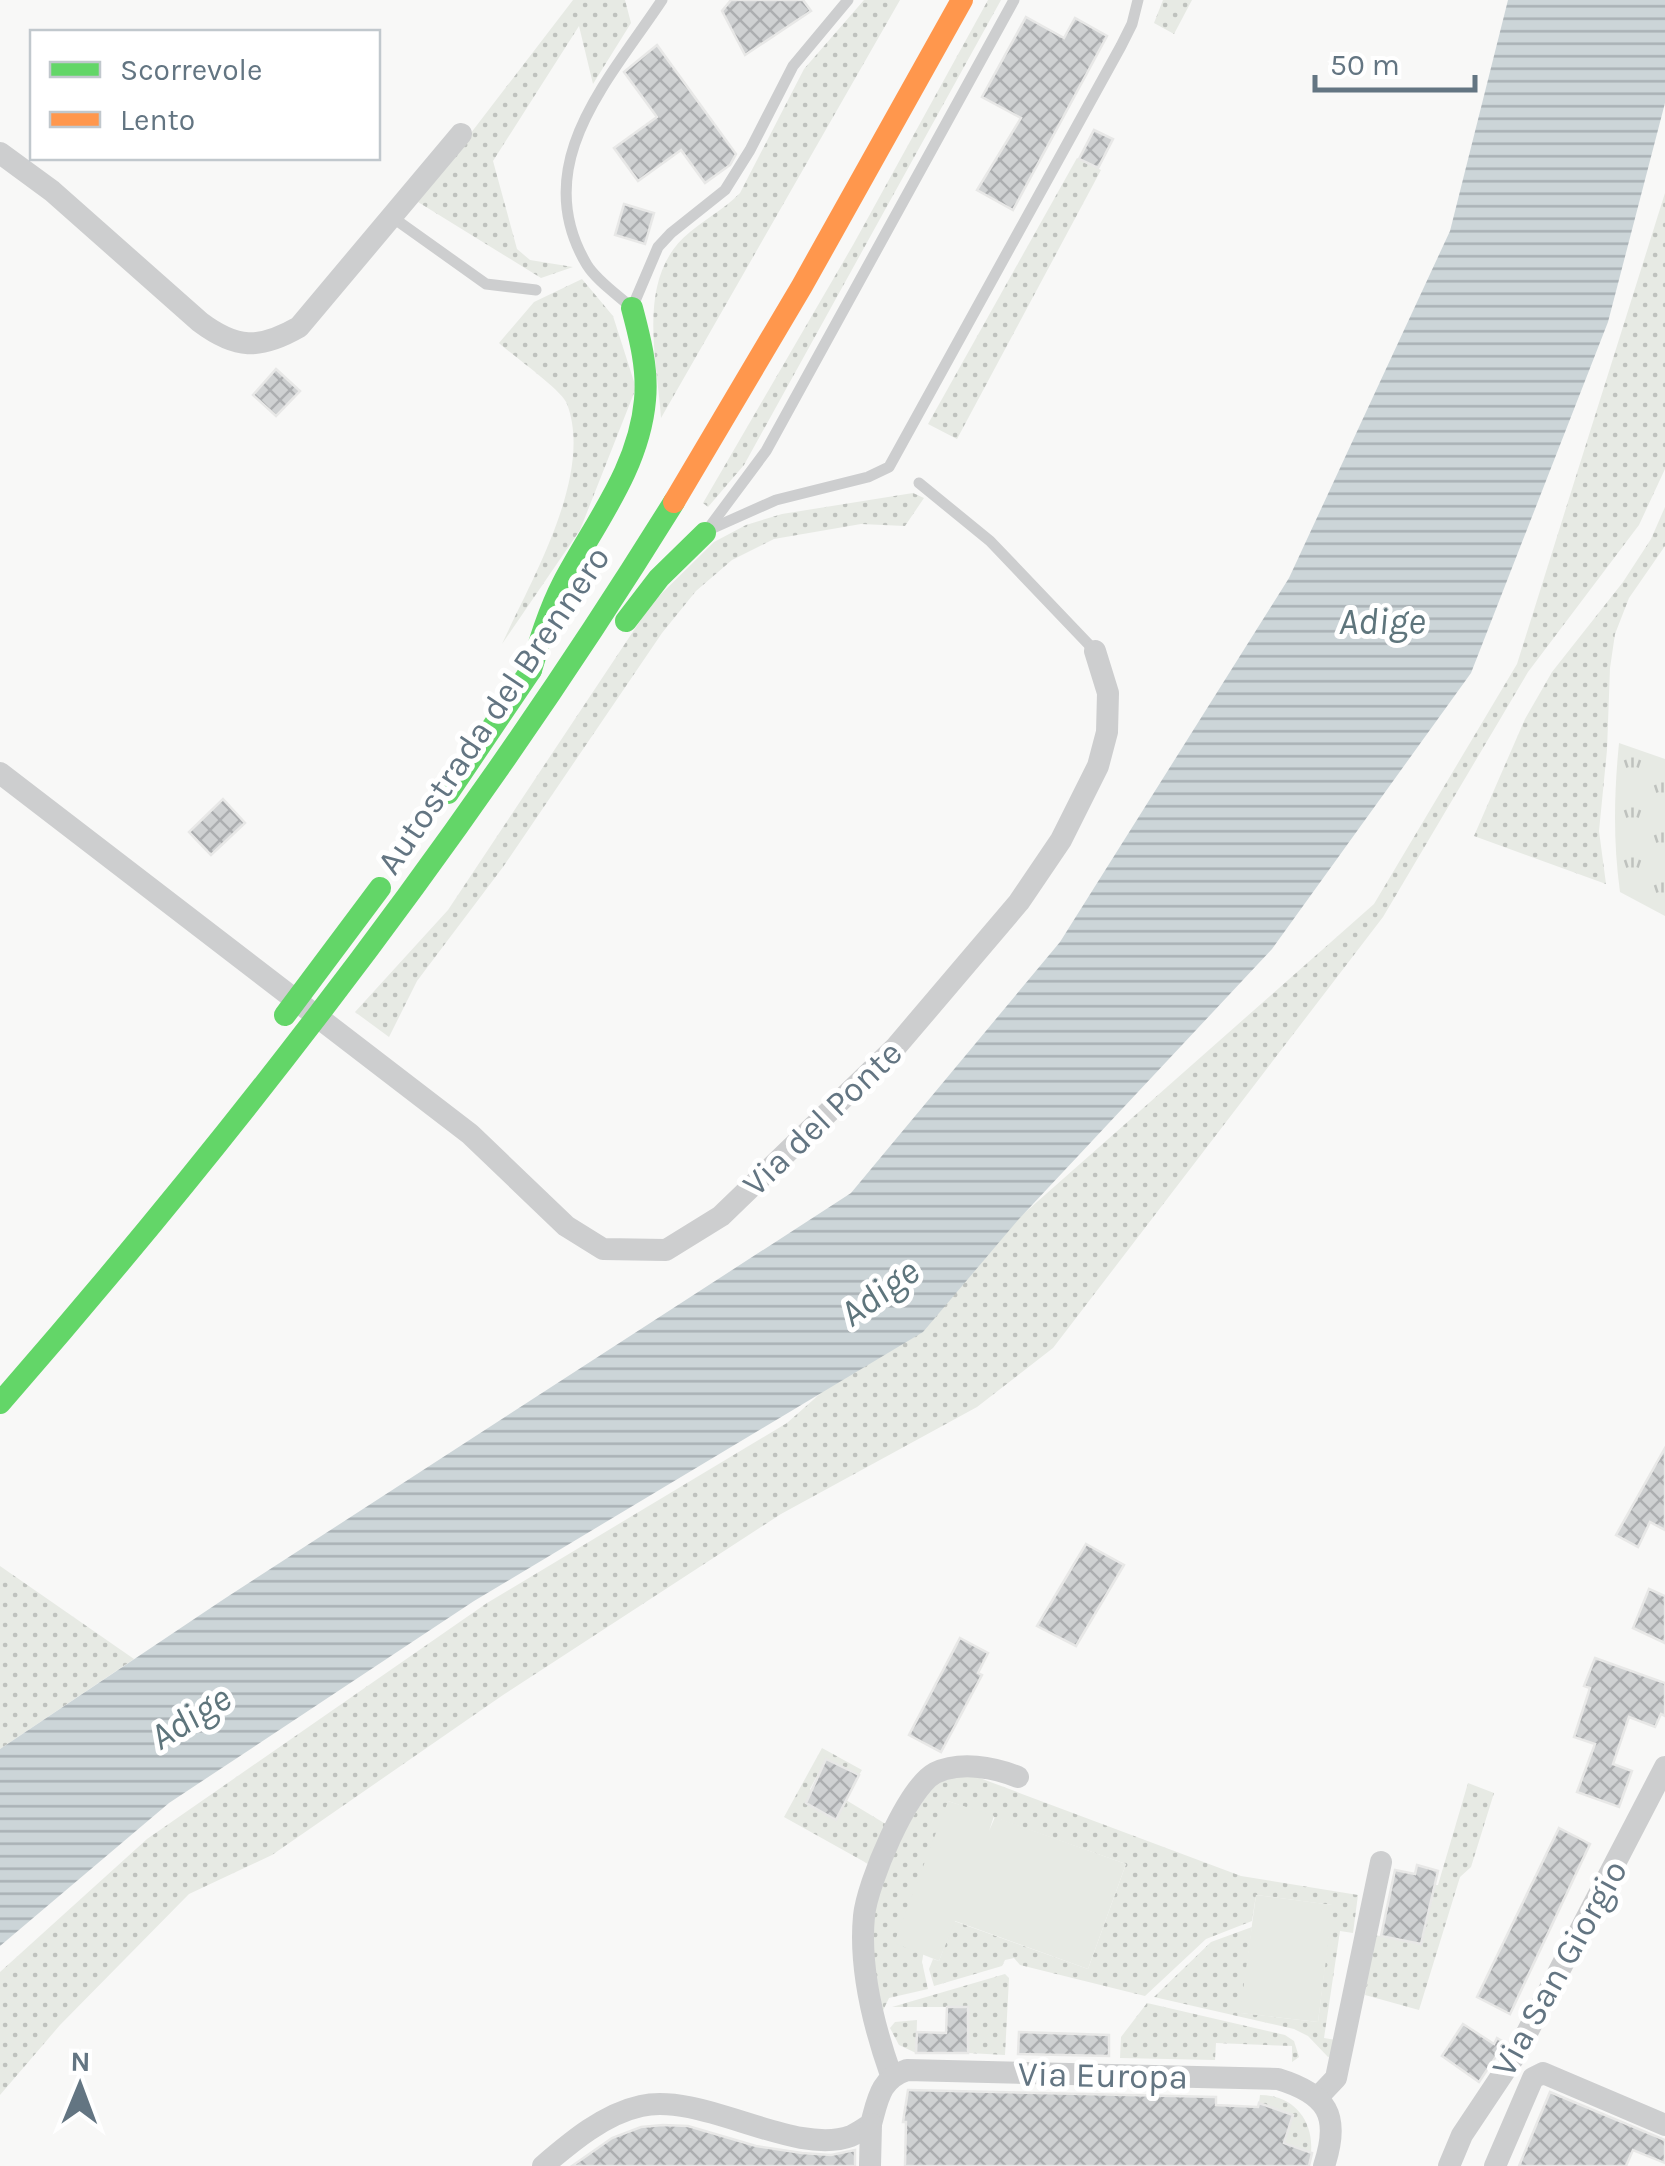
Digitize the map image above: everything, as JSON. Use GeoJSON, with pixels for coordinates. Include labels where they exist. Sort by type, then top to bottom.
{"type":"FeatureCollection","features":[{"type":"Feature","properties":{"kind":"highway","name":"Autostrada del Brennero"},"geometry":{"type":"LineString","coordinates":[[0,1403],[230,1131],[344,988],[514,749],[673,504],[793,306],[962,0]]}},
{"type":"Feature","properties":{"kind":"highway"},"geometry":{"type":"LineString","coordinates":[[531,670],[547,617],[628,470],[644,415],[644,363],[632,308]]}},
{"type":"Feature","properties":{"kind":"highway"},"geometry":{"type":"LineString","coordinates":[[514,749],[577,692],[632,612],[705,532]]}},
{"type":"Feature","properties":{"kind":"highway","name":"Autostrada del Brennero"},"geometry":{"type":"LineString","coordinates":[[436,811],[582,595]]}},
{"type":"Feature","properties":{"kind":"highway","name":"Autostrada del Brennero"},"geometry":{"type":"LineString","coordinates":[[268,1039],[391,873]]}},
{"type":"Feature","properties":{"kind":"street"},"geometry":{"type":"LineString","coordinates":[[0,154],[52,191],[218,336],[254,344],[278,340],[299,327],[460,134]]}},
{"type":"Feature","properties":{"kind":"street","name":"Via del Ponte"},"geometry":{"type":"LineString","coordinates":[[0,773],[470,1134],[566,1226],[603,1249],[666,1250],[721,1216],[895,1048],[1019,902],[1061,840],[1098,766],[1107,732],[1108,693],[1095,650]]}},
{"type":"Feature","properties":{"kind":"street"},"geometry":{"type":"LineString","coordinates":[[870,2166],[871,2124],[891,2075],[878,2038],[864,1951],[864,1915],[880,1858],[924,1780],[939,1771],[975,1766],[1018,1777]]}},
{"type":"Feature","properties":{"kind":"street","name":"Via San Giorgio"},"geometry":{"type":"LineString","coordinates":[[1449,2166],[1462,2135],[1516,2054],[1665,1768]]}},
{"type":"Feature","properties":{"kind":"street"},"geometry":{"type":"LineString","coordinates":[[1324,2166],[1331,2138],[1329,2120],[1316,2094],[1336,2078],[1381,1862]]}},
{"type":"Feature","properties":{"kind":"street","name":"Via Europa"},"geometry":{"type":"LineString","coordinates":[[891,2075],[907,2070],[1278,2079],[1316,2094]]}},
{"type":"Feature","properties":{"kind":"street"},"geometry":{"type":"LineString","coordinates":[[1495,2166],[1533,2078],[1543,2073],[1665,2125]]}},
{"type":"Feature","properties":{"kind":"street"},"geometry":{"type":"LineString","coordinates":[[544,2166],[604,2121],[643,2105],[675,2104],[789,2134],[827,2138],[850,2136],[871,2124]]}},
{"type":"Feature","properties":{"kind":"lane"},"geometry":{"type":"LineString","coordinates":[[662,0],[578,132],[566,179],[567,214],[589,268],[632,308],[658,247],[725,190],[793,66],[848,0]]}},
{"type":"Feature","properties":{"kind":"lane"},"geometry":{"type":"LineString","coordinates":[[705,532],[766,450],[1014,0]]}},
{"type":"Feature","properties":{"kind":"lane"},"geometry":{"type":"LineString","coordinates":[[705,532],[776,500],[868,477],[889,467],[1122,46],[1138,0]]}},
{"type":"Feature","properties":{"kind":"lane"},"geometry":{"type":"LineString","coordinates":[[392,217],[486,284],[536,290]]}},
{"type":"Feature","properties":{"kind":"lane"},"geometry":{"type":"LineString","coordinates":[[919,483],[990,541],[1095,650]]}},
{"type":"Feature","properties":{"kind":"green space"},"geometry":{"type":"Polygon","coordinates":[[[573,0],[625,0],[631,23],[593,84],[579,26],[493,161],[517,249],[530,260],[573,267],[541,278],[418,202],[573,0]]]}},
{"type":"Feature","properties":{"kind":"green space"},"geometry":{"type":"Polygon","coordinates":[[[864,0],[900,0],[661,418],[653,319],[662,271],[673,250],[690,232],[740,193],[804,69],[864,0]]]}},
{"type":"Feature","properties":{"kind":"green space"},"geometry":{"type":"Polygon","coordinates":[[[988,0],[1001,0],[744,465],[708,507],[703,503],[853,245],[988,0]]]}},
{"type":"Feature","properties":{"kind":"green space"},"geometry":{"type":"Polygon","coordinates":[[[1163,0],[1192,0],[1174,34],[1154,23],[1163,0]]]}},
{"type":"Feature","properties":{"kind":"green space"},"geometry":{"type":"Polygon","coordinates":[[[1077,158],[1101,170],[957,439],[928,424],[1077,158]]]}},
{"type":"Feature","properties":{"kind":"green space"},"geometry":{"type":"Polygon","coordinates":[[[1665,193],[1665,469],[1639,525],[1528,672],[1383,917],[1053,1348],[977,1407],[781,1514],[503,1695],[272,1855],[189,1894],[60,2025],[0,2095],[0,1972],[147,1839],[487,1603],[787,1423],[1374,904],[1517,664],[1665,193]]]}},
{"type":"Feature","properties":{"kind":"green space"},"geometry":{"type":"Polygon","coordinates":[[[582,279],[613,316],[636,388],[580,530],[502,644],[556,527],[572,462],[573,432],[563,398],[499,343],[534,302],[582,279]]]}},
{"type":"Feature","properties":{"kind":"green space"},"geometry":{"type":"Polygon","coordinates":[[[913,493],[924,498],[905,526],[861,524],[774,539],[732,560],[696,591],[662,633],[503,867],[417,981],[389,1037],[355,1012],[448,910],[652,603],[714,542],[746,525],[782,514],[913,493]]]}},
{"type":"Feature","properties":{"kind":"green space"},"geometry":{"type":"Polygon","coordinates":[[[1665,507],[1665,546],[1629,598],[1615,634],[1599,831],[1606,884],[1474,836],[1525,719],[1552,672],[1623,582],[1651,539],[1665,507]]]}},
{"type":"Feature","properties":{"kind":"green space"},"geometry":{"type":"Polygon","coordinates":[[[1619,743],[1665,759],[1665,916],[1620,892],[1615,818],[1619,743]]]}},
{"type":"Feature","properties":{"kind":"green space"},"geometry":{"type":"Polygon","coordinates":[[[0,1566],[134,1659],[0,1749],[0,1566]]]}},
{"type":"Feature","properties":{"kind":"green space"},"geometry":{"type":"Polygon","coordinates":[[[822,1748],[862,1770],[859,1775],[826,1759],[806,1803],[836,1820],[846,1800],[889,1826],[870,1865],[784,1817],[822,1748]]]}},
{"type":"Feature","properties":{"kind":"green space"},"geometry":{"type":"Polygon","coordinates":[[[957,1774],[977,1777],[1241,1876],[1358,1895],[1353,1933],[1340,1931],[1324,2038],[1336,2040],[1332,2056],[1328,2057],[1308,2036],[1294,2029],[1154,1997],[1211,1942],[1252,1927],[1241,2013],[1318,2022],[1332,1905],[1256,1895],[1252,1921],[1206,1939],[1145,1996],[1020,1965],[1014,1958],[1005,1960],[1002,1966],[934,1986],[929,1969],[933,1959],[939,1961],[954,1921],[1088,1969],[1126,1864],[948,1801],[922,1962],[928,1989],[889,1998],[879,2019],[871,1919],[888,1858],[933,1784],[957,1774]]]}},
{"type":"Feature","properties":{"kind":"green space"},"geometry":{"type":"Polygon","coordinates":[[[1468,1783],[1494,1793],[1471,1867],[1460,1877],[1419,2010],[1365,1995],[1374,1935],[1420,1943],[1429,1901],[1438,1885],[1468,1783]]]}},
{"type":"Feature","properties":{"kind":"green space"},"geometry":{"type":"Polygon","coordinates":[[[948,1801],[994,1816],[989,1831],[995,1817],[1126,1864],[1088,1969],[955,1921],[939,1961],[894,1943],[948,1801]]]}},
{"type":"Feature","properties":{"kind":"green space"},"geometry":{"type":"Polygon","coordinates":[[[1256,1895],[1333,1905],[1318,2022],[1240,2013],[1256,1895]]]}},
{"type":"Feature","properties":{"kind":"green space"},"geometry":{"type":"Polygon","coordinates":[[[1005,1974],[1009,1978],[1005,2055],[968,2053],[968,2007],[892,2007],[1005,1974]]]}},
{"type":"Feature","properties":{"kind":"green space"},"geometry":{"type":"Polygon","coordinates":[[[1147,2003],[1285,2035],[1294,2041],[1299,2057],[1292,2062],[1292,2046],[1216,2043],[1215,2060],[1120,2058],[1121,2037],[1147,2003]]]}},
{"type":"Feature","properties":{"kind":"green space"},"geometry":{"type":"Polygon","coordinates":[[[917,2020],[916,2053],[899,2045],[890,2028],[895,2022],[917,2020]]]}},
{"type":"Feature","properties":{"kind":"green space"},"geometry":{"type":"Polygon","coordinates":[[[1260,2095],[1282,2099],[1299,2112],[1309,2130],[1311,2153],[1284,2143],[1293,2115],[1259,2103],[1260,2095]]]}},
{"type":"Feature","properties":{"kind":"water","name":"Adige"},"geometry":{"type":"Polygon","coordinates":[[[1508,0],[1665,0],[1665,103],[1608,322],[1471,673],[1272,949],[1018,1220],[923,1332],[474,1601],[169,1803],[0,1946],[0,1749],[224,1599],[851,1193],[1060,942],[1289,578],[1450,231],[1508,0]]]}},
{"type":"Feature","properties":{"kind":"building"},"geometry":{"type":"Polygon","coordinates":[[[731,0],[803,0],[811,11],[745,55],[722,11],[731,0]]]}},
{"type":"Feature","properties":{"kind":"building"},"geometry":{"type":"Polygon","coordinates":[[[1026,17],[1064,38],[1075,18],[1107,36],[1013,210],[977,190],[1021,118],[982,97],[1026,17]]]}},
{"type":"Feature","properties":{"kind":"building"},"geometry":{"type":"Polygon","coordinates":[[[657,45],[736,154],[730,165],[705,183],[681,150],[638,181],[614,148],[657,117],[624,72],[657,45]]]}},
{"type":"Feature","properties":{"kind":"building"},"geometry":{"type":"Polygon","coordinates":[[[1094,130],[1113,139],[1098,168],[1079,159],[1094,130]]]}},
{"type":"Feature","properties":{"kind":"building"},"geometry":{"type":"Polygon","coordinates":[[[624,204],[654,213],[645,244],[615,235],[624,204]]]}},
{"type":"Feature","properties":{"kind":"building"},"geometry":{"type":"Polygon","coordinates":[[[276,369],[300,391],[276,416],[253,395],[276,369]]]}},
{"type":"Feature","properties":{"kind":"building"},"geometry":{"type":"Polygon","coordinates":[[[223,799],[245,823],[211,855],[189,832],[223,799]]]}},
{"type":"Feature","properties":{"kind":"building"},"geometry":{"type":"Polygon","coordinates":[[[1665,1448],[1665,1530],[1650,1522],[1638,1547],[1616,1535],[1665,1448]]]}},
{"type":"Feature","properties":{"kind":"building"},"geometry":{"type":"Polygon","coordinates":[[[1086,1544],[1124,1565],[1076,1646],[1037,1626],[1086,1544]]]}},
{"type":"Feature","properties":{"kind":"building"},"geometry":{"type":"Polygon","coordinates":[[[1649,1589],[1665,1596],[1665,1643],[1633,1628],[1649,1589]]]}},
{"type":"Feature","properties":{"kind":"building"},"geometry":{"type":"Polygon","coordinates":[[[960,1638],[988,1653],[978,1673],[982,1675],[941,1752],[909,1735],[960,1638]]]}},
{"type":"Feature","properties":{"kind":"building"},"geometry":{"type":"Polygon","coordinates":[[[1595,1658],[1665,1683],[1665,1716],[1661,1714],[1655,1727],[1629,1717],[1613,1764],[1632,1771],[1619,1807],[1577,1792],[1595,1744],[1574,1737],[1590,1688],[1584,1686],[1595,1658]]]}},
{"type":"Feature","properties":{"kind":"building"},"geometry":{"type":"Polygon","coordinates":[[[826,1759],[859,1775],[836,1820],[806,1803],[826,1759]]]}},
{"type":"Feature","properties":{"kind":"building"},"geometry":{"type":"Polygon","coordinates":[[[1559,1828],[1590,1844],[1510,2014],[1477,1997],[1559,1828]]]}},
{"type":"Feature","properties":{"kind":"building"},"geometry":{"type":"Polygon","coordinates":[[[1417,1865],[1438,1871],[1421,1944],[1381,1936],[1395,1870],[1415,1874],[1417,1865]]]}},
{"type":"Feature","properties":{"kind":"building"},"geometry":{"type":"Polygon","coordinates":[[[947,2007],[968,2007],[968,2053],[916,2053],[917,2032],[946,2033],[947,2007]]]}},
{"type":"Feature","properties":{"kind":"building"},"geometry":{"type":"Polygon","coordinates":[[[1463,2024],[1494,2044],[1497,2038],[1505,2043],[1479,2082],[1442,2056],[1463,2024]]]}},
{"type":"Feature","properties":{"kind":"building"},"geometry":{"type":"Polygon","coordinates":[[[1019,2032],[1109,2035],[1109,2056],[1018,2054],[1019,2032]]]}},
{"type":"Feature","properties":{"kind":"building"},"geometry":{"type":"Polygon","coordinates":[[[908,2090],[1216,2097],[1216,2105],[1258,2107],[1259,2103],[1293,2115],[1284,2143],[1312,2153],[1309,2166],[905,2166],[903,2122],[908,2090]]]}},
{"type":"Feature","properties":{"kind":"building"},"geometry":{"type":"Polygon","coordinates":[[[1550,2092],[1665,2140],[1665,2163],[1633,2150],[1626,2166],[1519,2166],[1550,2092]]]}},
{"type":"Feature","properties":{"kind":"building"},"geometry":{"type":"Polygon","coordinates":[[[688,2126],[756,2146],[802,2153],[831,2155],[855,2150],[855,2166],[572,2166],[612,2138],[641,2127],[688,2126]]]}},
{"type":"Feature","properties":{"kind":"traffic: fast"},"geometry":{"type":"LineString","coordinates":[[531,670],[558,593],[625,473],[641,425],[645,377],[632,308]]}},
{"type":"Feature","properties":{"kind":"traffic: fast"},"geometry":{"type":"LineString","coordinates":[[0,1403],[182,1188],[355,967],[519,738],[674,502]]}},
{"type":"Feature","properties":{"kind":"traffic: fast"},"geometry":{"type":"LineString","coordinates":[[626,621],[659,578],[705,533]]}},
{"type":"Feature","properties":{"kind":"traffic: fast"},"geometry":{"type":"LineString","coordinates":[[448,793],[531,670]]}},
{"type":"Feature","properties":{"kind":"traffic: fast"},"geometry":{"type":"LineString","coordinates":[[285,1015],[380,888]]}},
{"type":"Feature","properties":{"kind":"traffic: slow"},"geometry":{"type":"LineString","coordinates":[[674,502],[802,286],[962,0]]}}]}
